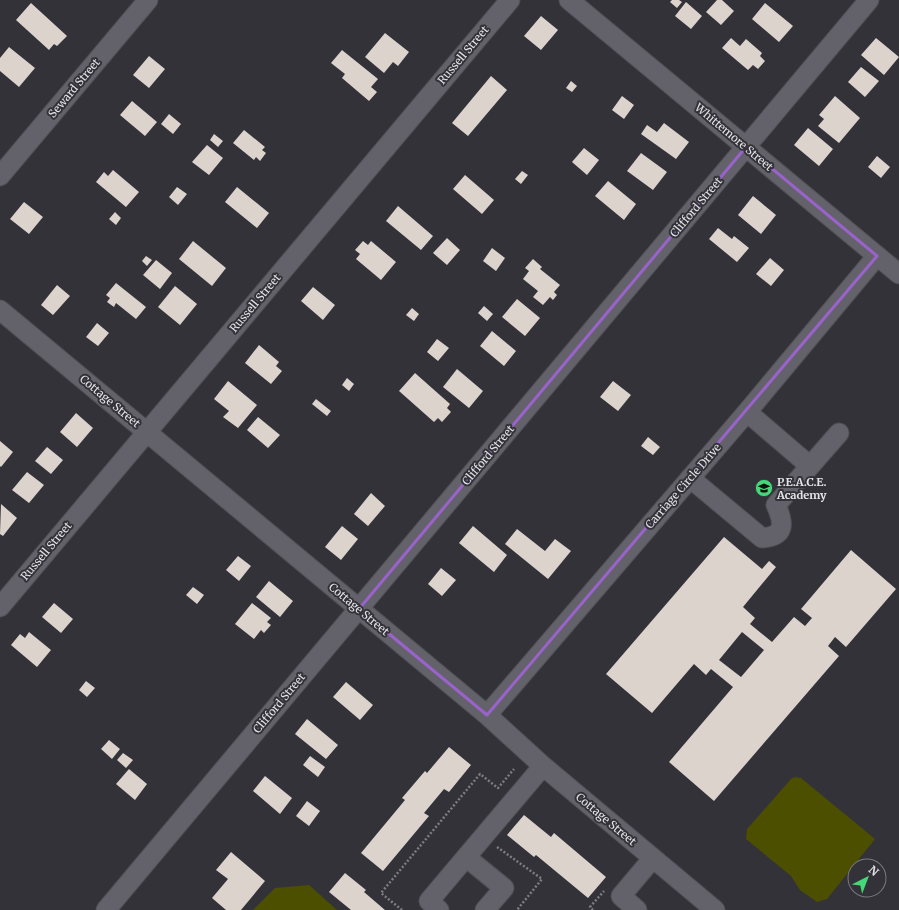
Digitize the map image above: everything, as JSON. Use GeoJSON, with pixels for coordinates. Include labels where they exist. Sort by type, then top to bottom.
{"type":"FeatureCollection","features":[{"type":"Feature","properties":{"kind":"street","name":"Seward Street"},"geometry":{"type":"LineString","coordinates":[[0,176],[148,0]]}},
{"type":"Feature","properties":{"kind":"street","name":"Russell Street"},"geometry":{"type":"LineString","coordinates":[[0,607],[510,0]]}},
{"type":"Feature","properties":{"kind":"street","name":"Whittemore Street"},"geometry":{"type":"LineString","coordinates":[[569,0],[899,274]]}},
{"type":"Feature","properties":{"kind":"street","name":"Clifford Street"},"geometry":{"type":"LineString","coordinates":[[106,910],[869,0]]}},
{"type":"Feature","properties":{"kind":"street","name":"Carriage Circle Drive"},"geometry":{"type":"LineString","coordinates":[[487,715],[747,412],[877,256]]}},
{"type":"Feature","properties":{"kind":"street","name":"Cottage Street"},"geometry":{"type":"LineString","coordinates":[[0,310],[487,715],[543,766],[715,910]]}},
{"type":"Feature","properties":{"kind":"street"},"geometry":{"type":"LineString","coordinates":[[747,412],[810,466]]}},
{"type":"Feature","properties":{"kind":"street"},"geometry":{"type":"LineString","coordinates":[[690,478],[762,538],[772,537],[780,530],[783,520],[776,505],[840,433]]}},
{"type":"Feature","properties":{"kind":"street"},"geometry":{"type":"LineString","coordinates":[[439,910],[429,901],[543,766]]}},
{"type":"Feature","properties":{"kind":"street"},"geometry":{"type":"LineString","coordinates":[[466,856],[504,888],[485,910]]}},
{"type":"Feature","properties":{"kind":"street"},"geometry":{"type":"LineString","coordinates":[[637,910],[621,896],[653,858]]}},
{"type":"Feature","properties":{"kind":"path"},"geometry":{"type":"LineString","coordinates":[[402,910],[381,892],[480,774],[498,788],[514,769]]}},
{"type":"Feature","properties":{"kind":"path"},"geometry":{"type":"LineString","coordinates":[[493,844],[542,879],[517,910]]}},
{"type":"Feature","properties":{"kind":"highlighted area"},"geometry":{"type":"Polygon","coordinates":[[[746,147],[877,256],[487,715],[359,609],[746,147]]]}},
{"type":"Feature","properties":{"kind":"shaded area"},"geometry":{"type":"Polygon","coordinates":[[[795,777],[801,778],[875,839],[860,858],[847,858],[847,874],[827,899],[817,902],[800,890],[791,876],[746,839],[747,829],[791,779],[795,777]]]}},
{"type":"Feature","properties":{"kind":"shaded area"},"geometry":{"type":"Polygon","coordinates":[[[309,885],[337,910],[253,910],[275,888],[309,885]]]}},
{"type":"Feature","properties":{"kind":"building"},"geometry":{"type":"Polygon","coordinates":[[[672,0],[679,0],[682,2],[677,8],[670,2],[672,0]]]}},
{"type":"Feature","properties":{"kind":"building"},"geometry":{"type":"Polygon","coordinates":[[[717,0],[722,0],[734,11],[721,25],[706,12],[717,0]]]}},
{"type":"Feature","properties":{"kind":"building"},"geometry":{"type":"Polygon","coordinates":[[[686,2],[702,16],[691,29],[675,16],[686,2]]]}},
{"type":"Feature","properties":{"kind":"building"},"geometry":{"type":"Polygon","coordinates":[[[31,3],[67,36],[57,46],[54,44],[49,50],[16,20],[31,3]]]}},
{"type":"Feature","properties":{"kind":"building"},"geometry":{"type":"Polygon","coordinates":[[[765,3],[793,26],[779,42],[752,19],[765,3]]]}},
{"type":"Feature","properties":{"kind":"building"},"geometry":{"type":"Polygon","coordinates":[[[541,16],[558,30],[541,50],[524,36],[541,16]]]}},
{"type":"Feature","properties":{"kind":"building"},"geometry":{"type":"Polygon","coordinates":[[[385,33],[409,52],[398,66],[393,62],[384,73],[365,57],[385,33]]]}},
{"type":"Feature","properties":{"kind":"building"},"geometry":{"type":"Polygon","coordinates":[[[731,38],[740,46],[746,39],[762,53],[760,56],[765,61],[758,69],[753,65],[748,70],[722,48],[731,38]]]}},
{"type":"Feature","properties":{"kind":"building"},"geometry":{"type":"Polygon","coordinates":[[[876,38],[899,57],[884,75],[861,55],[876,38]]]}},
{"type":"Feature","properties":{"kind":"building"},"geometry":{"type":"Polygon","coordinates":[[[9,47],[35,68],[19,87],[0,71],[0,58],[9,47]]]}},
{"type":"Feature","properties":{"kind":"building"},"geometry":{"type":"Polygon","coordinates":[[[342,50],[378,79],[371,87],[377,92],[369,101],[342,78],[345,74],[331,63],[342,50]]]}},
{"type":"Feature","properties":{"kind":"building"},"geometry":{"type":"Polygon","coordinates":[[[149,56],[165,69],[149,88],[133,75],[149,56]]]}},
{"type":"Feature","properties":{"kind":"building"},"geometry":{"type":"Polygon","coordinates":[[[861,67],[879,81],[865,97],[848,82],[861,67]]]}},
{"type":"Feature","properties":{"kind":"building"},"geometry":{"type":"Polygon","coordinates":[[[491,76],[507,90],[468,136],[452,123],[491,76]]]}},
{"type":"Feature","properties":{"kind":"building"},"geometry":{"type":"Polygon","coordinates":[[[571,81],[577,86],[572,92],[566,88],[571,81]]]}},
{"type":"Feature","properties":{"kind":"building"},"geometry":{"type":"Polygon","coordinates":[[[622,96],[634,105],[624,119],[612,110],[622,96]]]}},
{"type":"Feature","properties":{"kind":"building"},"geometry":{"type":"Polygon","coordinates":[[[835,96],[860,118],[839,143],[818,126],[824,119],[819,115],[835,96]]]}},
{"type":"Feature","properties":{"kind":"building"},"geometry":{"type":"Polygon","coordinates":[[[132,101],[157,122],[145,136],[120,115],[132,101]]]}},
{"type":"Feature","properties":{"kind":"building"},"geometry":{"type":"Polygon","coordinates":[[[169,114],[181,124],[173,134],[161,124],[169,114]]]}},
{"type":"Feature","properties":{"kind":"building"},"geometry":{"type":"Polygon","coordinates":[[[664,123],[689,142],[676,159],[641,134],[647,125],[657,132],[664,123]]]}},
{"type":"Feature","properties":{"kind":"building"},"geometry":{"type":"Polygon","coordinates":[[[808,128],[833,149],[819,166],[794,145],[808,128]]]}},
{"type":"Feature","properties":{"kind":"building"},"geometry":{"type":"Polygon","coordinates":[[[244,130],[265,147],[262,150],[266,153],[260,161],[256,157],[254,160],[233,143],[244,130]]]}},
{"type":"Feature","properties":{"kind":"building"},"geometry":{"type":"Polygon","coordinates":[[[214,134],[223,141],[218,147],[210,140],[214,134]]]}},
{"type":"Feature","properties":{"kind":"building"},"geometry":{"type":"Polygon","coordinates":[[[207,145],[223,158],[209,175],[192,162],[207,145]]]}},
{"type":"Feature","properties":{"kind":"building"},"geometry":{"type":"Polygon","coordinates":[[[584,148],[599,160],[587,175],[572,162],[584,148]]]}},
{"type":"Feature","properties":{"kind":"building"},"geometry":{"type":"Polygon","coordinates":[[[641,153],[667,172],[653,190],[627,171],[641,153]]]}},
{"type":"Feature","properties":{"kind":"building"},"geometry":{"type":"Polygon","coordinates":[[[877,156],[890,167],[881,178],[868,167],[877,156]]]}},
{"type":"Feature","properties":{"kind":"building"},"geometry":{"type":"Polygon","coordinates":[[[113,170],[139,192],[126,207],[96,182],[104,172],[108,176],[113,170]]]}},
{"type":"Feature","properties":{"kind":"building"},"geometry":{"type":"Polygon","coordinates":[[[522,171],[528,175],[521,184],[515,179],[522,171]]]}},
{"type":"Feature","properties":{"kind":"building"},"geometry":{"type":"Polygon","coordinates":[[[465,175],[494,200],[482,214],[453,189],[465,175]]]}},
{"type":"Feature","properties":{"kind":"building"},"geometry":{"type":"Polygon","coordinates":[[[608,181],[636,204],[624,220],[595,196],[608,181]]]}},
{"type":"Feature","properties":{"kind":"building"},"geometry":{"type":"Polygon","coordinates":[[[177,187],[187,194],[178,205],[169,197],[177,187]]]}},
{"type":"Feature","properties":{"kind":"building"},"geometry":{"type":"Polygon","coordinates":[[[237,187],[269,213],[257,228],[225,202],[237,187]]]}},
{"type":"Feature","properties":{"kind":"building"},"geometry":{"type":"Polygon","coordinates":[[[753,196],[776,215],[761,234],[738,215],[753,196]]]}},
{"type":"Feature","properties":{"kind":"building"},"geometry":{"type":"Polygon","coordinates":[[[24,202],[43,217],[29,234],[10,219],[24,202]]]}},
{"type":"Feature","properties":{"kind":"building"},"geometry":{"type":"Polygon","coordinates":[[[398,206],[433,236],[421,250],[386,221],[398,206]]]}},
{"type":"Feature","properties":{"kind":"building"},"geometry":{"type":"Polygon","coordinates":[[[115,212],[121,218],[116,225],[109,219],[115,212]]]}},
{"type":"Feature","properties":{"kind":"building"},"geometry":{"type":"Polygon","coordinates":[[[718,228],[732,239],[734,236],[749,248],[737,262],[709,239],[718,228]]]}},
{"type":"Feature","properties":{"kind":"building"},"geometry":{"type":"Polygon","coordinates":[[[447,238],[460,250],[447,265],[433,253],[447,238]]]}},
{"type":"Feature","properties":{"kind":"building"},"geometry":{"type":"Polygon","coordinates":[[[193,241],[226,268],[212,286],[179,259],[193,241]]]}},
{"type":"Feature","properties":{"kind":"building"},"geometry":{"type":"Polygon","coordinates":[[[363,241],[368,245],[371,241],[396,262],[381,280],[356,259],[360,254],[355,250],[363,241]]]}},
{"type":"Feature","properties":{"kind":"building"},"geometry":{"type":"Polygon","coordinates":[[[492,248],[505,258],[496,271],[483,261],[492,248]]]}},
{"type":"Feature","properties":{"kind":"building"},"geometry":{"type":"Polygon","coordinates":[[[146,256],[152,260],[147,266],[142,261],[146,256]]]}},
{"type":"Feature","properties":{"kind":"building"},"geometry":{"type":"Polygon","coordinates":[[[770,258],[784,270],[771,286],[756,274],[770,258]]]}},
{"type":"Feature","properties":{"kind":"building"},"geometry":{"type":"Polygon","coordinates":[[[533,259],[542,267],[540,269],[560,285],[554,292],[557,295],[553,300],[550,297],[543,305],[533,297],[538,291],[523,279],[529,271],[525,268],[533,259]]]}},
{"type":"Feature","properties":{"kind":"building"},"geometry":{"type":"Polygon","coordinates":[[[156,260],[172,273],[160,289],[143,275],[156,260]]]}},
{"type":"Feature","properties":{"kind":"building"},"geometry":{"type":"Polygon","coordinates":[[[116,283],[146,307],[136,319],[116,303],[114,307],[107,302],[110,298],[106,295],[116,283]]]}},
{"type":"Feature","properties":{"kind":"building"},"geometry":{"type":"Polygon","coordinates":[[[57,285],[70,296],[53,315],[41,305],[57,285]]]}},
{"type":"Feature","properties":{"kind":"building"},"geometry":{"type":"Polygon","coordinates":[[[175,286],[197,304],[180,325],[158,307],[175,286]]]}},
{"type":"Feature","properties":{"kind":"building"},"geometry":{"type":"Polygon","coordinates":[[[313,287],[335,305],[323,320],[301,301],[313,287]]]}},
{"type":"Feature","properties":{"kind":"building"},"geometry":{"type":"Polygon","coordinates":[[[517,299],[540,318],[525,336],[502,317],[517,299]]]}},
{"type":"Feature","properties":{"kind":"building"},"geometry":{"type":"Polygon","coordinates":[[[484,306],[493,314],[487,321],[478,313],[484,306]]]}},
{"type":"Feature","properties":{"kind":"building"},"geometry":{"type":"Polygon","coordinates":[[[412,308],[419,314],[414,321],[406,315],[412,308]]]}},
{"type":"Feature","properties":{"kind":"building"},"geometry":{"type":"Polygon","coordinates":[[[97,323],[109,333],[98,346],[86,337],[97,323]]]}},
{"type":"Feature","properties":{"kind":"building"},"geometry":{"type":"Polygon","coordinates":[[[492,331],[516,351],[504,366],[480,346],[492,331]]]}},
{"type":"Feature","properties":{"kind":"building"},"geometry":{"type":"Polygon","coordinates":[[[437,339],[449,348],[438,361],[427,352],[437,339]]]}},
{"type":"Feature","properties":{"kind":"building"},"geometry":{"type":"Polygon","coordinates":[[[259,345],[279,362],[276,366],[282,371],[271,384],[245,363],[259,345]]]}},
{"type":"Feature","properties":{"kind":"building"},"geometry":{"type":"Polygon","coordinates":[[[457,369],[483,391],[469,408],[443,387],[457,369]]]}},
{"type":"Feature","properties":{"kind":"building"},"geometry":{"type":"Polygon","coordinates":[[[415,373],[450,404],[447,408],[451,412],[442,422],[438,418],[434,422],[399,391],[415,373]]]}},
{"type":"Feature","properties":{"kind":"building"},"geometry":{"type":"Polygon","coordinates":[[[347,378],[354,384],[349,391],[342,385],[347,378]]]}},
{"type":"Feature","properties":{"kind":"building"},"geometry":{"type":"Polygon","coordinates":[[[228,381],[257,405],[238,428],[223,417],[229,411],[214,399],[228,381]]]}},
{"type":"Feature","properties":{"kind":"building"},"geometry":{"type":"Polygon","coordinates":[[[613,381],[631,395],[618,411],[600,397],[613,381]]]}},
{"type":"Feature","properties":{"kind":"building"},"geometry":{"type":"Polygon","coordinates":[[[316,399],[331,411],[327,416],[312,404],[316,399]]]}},
{"type":"Feature","properties":{"kind":"building"},"geometry":{"type":"Polygon","coordinates":[[[76,413],[93,428],[77,447],[60,432],[76,413]]]}},
{"type":"Feature","properties":{"kind":"building"},"geometry":{"type":"Polygon","coordinates":[[[258,417],[280,435],[268,448],[247,430],[258,417]]]}},
{"type":"Feature","properties":{"kind":"building"},"geometry":{"type":"Polygon","coordinates":[[[648,437],[660,447],[653,455],[641,446],[648,437]]]}},
{"type":"Feature","properties":{"kind":"building"},"geometry":{"type":"Polygon","coordinates":[[[0,441],[13,452],[1,467],[0,466],[0,441]]]}},
{"type":"Feature","properties":{"kind":"building"},"geometry":{"type":"Polygon","coordinates":[[[47,447],[63,460],[51,474],[35,461],[47,447]]]}},
{"type":"Feature","properties":{"kind":"building"},"geometry":{"type":"Polygon","coordinates":[[[27,472],[44,485],[29,503],[12,490],[27,472]]]}},
{"type":"Feature","properties":{"kind":"building"},"geometry":{"type":"Polygon","coordinates":[[[371,493],[385,506],[368,526],[354,514],[371,493]]]}},
{"type":"Feature","properties":{"kind":"building"},"geometry":{"type":"Polygon","coordinates":[[[1,504],[17,518],[3,536],[0,534],[1,504]]]}},
{"type":"Feature","properties":{"kind":"building"},"geometry":{"type":"Polygon","coordinates":[[[342,526],[358,539],[341,560],[325,547],[342,526]]]}},
{"type":"Feature","properties":{"kind":"building"},"geometry":{"type":"Polygon","coordinates":[[[473,526],[507,555],[494,572],[459,543],[473,526]]]}},
{"type":"Feature","properties":{"kind":"building"},"geometry":{"type":"Polygon","coordinates":[[[517,529],[545,551],[555,539],[571,551],[548,579],[505,544],[517,529]]]}},
{"type":"Feature","properties":{"kind":"building"},"geometry":{"type":"Polygon","coordinates":[[[724,537],[762,569],[769,561],[776,567],[743,607],[755,618],[750,624],[772,642],[794,617],[805,626],[812,618],[801,609],[851,550],[896,589],[846,647],[835,637],[828,646],[839,656],[714,801],[669,762],[733,687],[711,669],[706,675],[694,664],[652,713],[606,674],[724,537]],[[742,632],[719,660],[741,677],[764,650],[742,632]]]}},
{"type":"Feature","properties":{"kind":"building"},"geometry":{"type":"Polygon","coordinates":[[[238,556],[251,566],[239,581],[226,570],[238,556]]]}},
{"type":"Feature","properties":{"kind":"building"},"geometry":{"type":"Polygon","coordinates":[[[441,568],[456,580],[442,596],[428,584],[441,568]]]}},
{"type":"Feature","properties":{"kind":"building"},"geometry":{"type":"Polygon","coordinates":[[[269,581],[293,601],[280,617],[256,597],[269,581]]]}},
{"type":"Feature","properties":{"kind":"building"},"geometry":{"type":"Polygon","coordinates":[[[193,587],[204,595],[197,604],[186,595],[193,587]]]}},
{"type":"Feature","properties":{"kind":"building"},"geometry":{"type":"Polygon","coordinates":[[[54,603],[73,619],[61,633],[42,617],[54,603]]]}},
{"type":"Feature","properties":{"kind":"building"},"geometry":{"type":"Polygon","coordinates":[[[252,603],[271,618],[267,622],[271,625],[264,633],[261,630],[254,639],[235,624],[252,603]]]}},
{"type":"Feature","properties":{"kind":"building"},"geometry":{"type":"Polygon","coordinates":[[[29,632],[51,650],[37,667],[11,645],[20,634],[25,638],[29,632]]]}},
{"type":"Feature","properties":{"kind":"building"},"geometry":{"type":"Polygon","coordinates":[[[86,681],[95,688],[87,697],[79,690],[86,681]]]}},
{"type":"Feature","properties":{"kind":"building"},"geometry":{"type":"Polygon","coordinates":[[[346,682],[373,705],[360,720],[333,697],[346,682]]]}},
{"type":"Feature","properties":{"kind":"building"},"geometry":{"type":"Polygon","coordinates":[[[307,719],[338,745],[326,759],[295,734],[307,719]]]}},
{"type":"Feature","properties":{"kind":"building"},"geometry":{"type":"Polygon","coordinates":[[[109,740],[120,749],[112,759],[101,749],[109,740]]]}},
{"type":"Feature","properties":{"kind":"building"},"geometry":{"type":"Polygon","coordinates":[[[449,747],[471,765],[449,792],[444,789],[424,813],[429,816],[383,871],[361,853],[405,800],[402,798],[425,771],[427,773],[449,747]]]}},
{"type":"Feature","properties":{"kind":"building"},"geometry":{"type":"Polygon","coordinates":[[[123,753],[133,760],[126,768],[117,760],[123,753]]]}},
{"type":"Feature","properties":{"kind":"building"},"geometry":{"type":"Polygon","coordinates":[[[310,756],[325,767],[318,777],[303,765],[310,756]]]}},
{"type":"Feature","properties":{"kind":"building"},"geometry":{"type":"Polygon","coordinates":[[[129,769],[147,784],[135,800],[116,784],[129,769]]]}},
{"type":"Feature","properties":{"kind":"building"},"geometry":{"type":"Polygon","coordinates":[[[265,776],[292,798],[280,814],[253,791],[265,776]]]}},
{"type":"Feature","properties":{"kind":"building"},"geometry":{"type":"Polygon","coordinates":[[[307,801],[320,811],[309,826],[296,816],[307,801]]]}},
{"type":"Feature","properties":{"kind":"building"},"geometry":{"type":"Polygon","coordinates":[[[524,815],[551,837],[554,833],[606,877],[588,898],[536,855],[534,857],[507,835],[524,815]]]}},
{"type":"Feature","properties":{"kind":"building"},"geometry":{"type":"Polygon","coordinates":[[[231,852],[265,881],[241,910],[226,910],[212,898],[228,879],[216,870],[231,852]]]}},
{"type":"Feature","properties":{"kind":"building"},"geometry":{"type":"Polygon","coordinates":[[[345,873],[366,890],[364,892],[385,910],[351,910],[329,892],[345,873]]]}},
{"type":"Feature","properties":{"kind":"place","name":"P.E.A.C.E. Academy"},"geometry":{"type":"Point","coordinates":[764,488]}}]}
